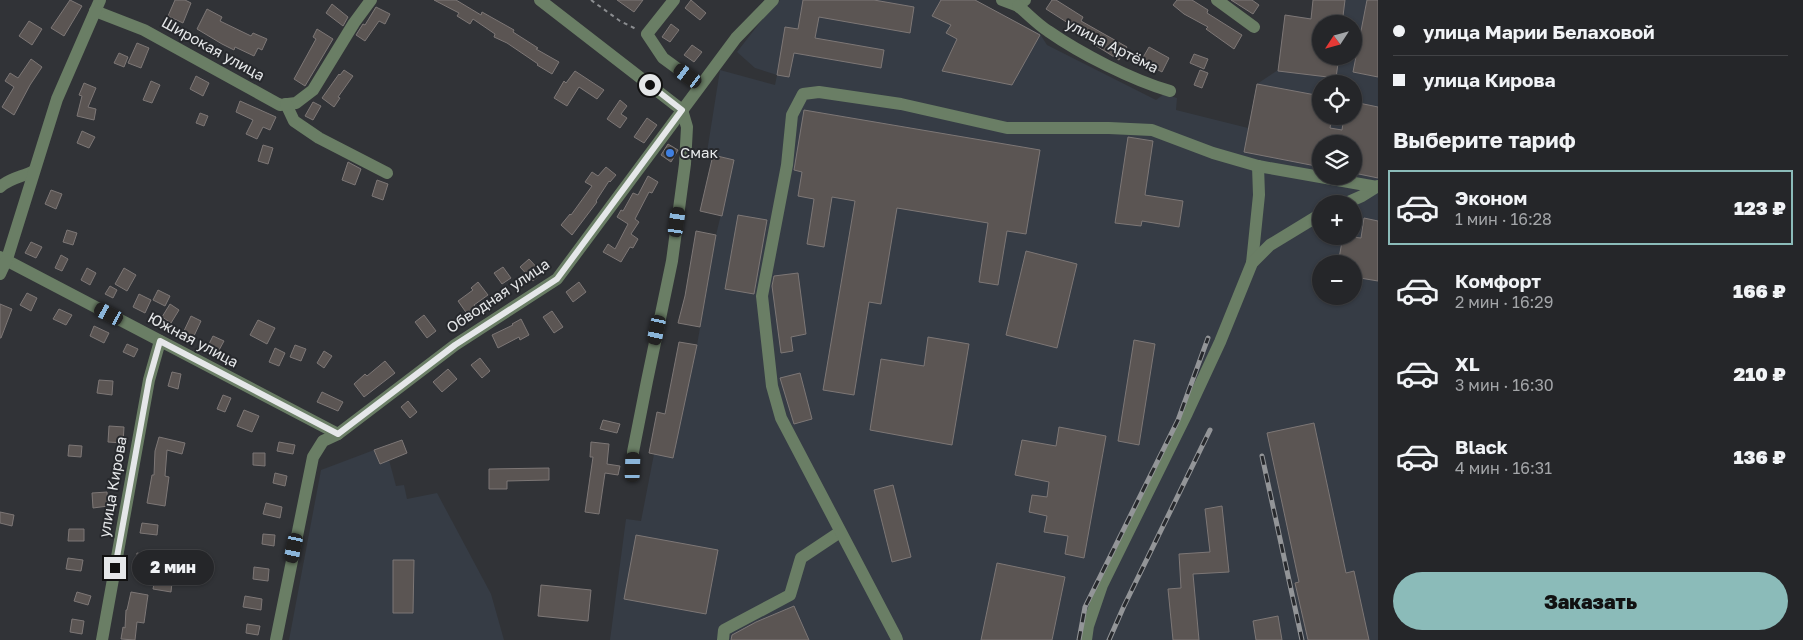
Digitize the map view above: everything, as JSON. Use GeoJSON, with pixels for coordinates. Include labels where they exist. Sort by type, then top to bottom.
{"type":"FeatureCollection","features":[{"type":"Feature","properties":{"kind":"street"},"geometry":{"type":"LineString","coordinates":[[371,0],[313,90],[296,103],[286,104],[294,121],[319,138],[387,173]]}},
{"type":"Feature","properties":{"kind":"street"},"geometry":{"type":"LineString","coordinates":[[540,0],[682,110],[687,127],[686,164],[672,262],[633,452],[633,467]]}},
{"type":"Feature","properties":{"kind":"street"},"geometry":{"type":"LineString","coordinates":[[674,0],[647,34],[663,58],[700,85]]}},
{"type":"Feature","properties":{"kind":"street","name":"Обводная улица"},"geometry":{"type":"LineString","coordinates":[[276,640],[313,457],[323,441],[338,434],[455,345],[557,279],[736,38],[772,0]]}},
{"type":"Feature","properties":{"kind":"street"},"geometry":{"type":"LineString","coordinates":[[1002,0],[1022,3]]}},
{"type":"Feature","properties":{"kind":"street"},"geometry":{"type":"LineString","coordinates":[[1225,2],[1254,27]]}},
{"type":"Feature","properties":{"kind":"street","name":"улица Артёма"},"geometry":{"type":"LineString","coordinates":[[1022,3],[1046,30],[1077,50],[1152,85],[1170,91]]}},
{"type":"Feature","properties":{"kind":"street","name":"Широкая улица"},"geometry":{"type":"LineString","coordinates":[[0,274],[3,258],[57,99],[98,5],[280,105],[286,104]]}},
{"type":"Feature","properties":{"kind":"street"},"geometry":{"type":"LineString","coordinates":[[896,640],[896,636],[781,418],[772,386],[762,296],[787,165],[792,115],[803,94],[819,92],[901,104],[1007,128],[1152,130],[1213,153],[1258,166],[1378,186]]}},
{"type":"Feature","properties":{"kind":"street"},"geometry":{"type":"LineString","coordinates":[[1086,640],[1088,626],[1102,585],[1187,413],[1220,342],[1252,263],[1260,195],[1258,166]]}},
{"type":"Feature","properties":{"kind":"street"},"geometry":{"type":"LineString","coordinates":[[0,187],[7,180],[24,176],[34,171]]}},
{"type":"Feature","properties":{"kind":"street"},"geometry":{"type":"LineString","coordinates":[[1361,195],[1378,186]]}},
{"type":"Feature","properties":{"kind":"street"},"geometry":{"type":"LineString","coordinates":[[1252,263],[1270,245],[1312,219]]}},
{"type":"Feature","properties":{"kind":"street","name":"Южная улица"},"geometry":{"type":"LineString","coordinates":[[3,258],[338,434]]}},
{"type":"Feature","properties":{"kind":"street","name":"улица Кирова"},"geometry":{"type":"LineString","coordinates":[[102,640],[149,380],[160,341]]}},
{"type":"Feature","properties":{"kind":"street"},"geometry":{"type":"LineString","coordinates":[[723,640],[724,630],[790,595],[800,558],[840,532]]}},
{"type":"Feature","properties":{"kind":"path"},"geometry":{"type":"LineString","coordinates":[[591,0],[620,21],[647,34]]}},
{"type":"Feature","properties":{"kind":"shaded area"},"geometry":{"type":"Polygon","coordinates":[[[780,0],[975,0],[1040,34],[1047,45],[1156,100],[1164,94],[1177,98],[1176,110],[1248,128],[1257,84],[1278,70],[1285,15],[1311,18],[1313,0],[1378,0],[1378,640],[610,640],[626,519],[641,521],[654,454],[673,457],[697,345],[716,235],[734,160],[707,152],[720,70],[775,85],[777,75],[755,68],[737,52],[780,0]]]}},
{"type":"Feature","properties":{"kind":"shaded area"},"geometry":{"type":"Polygon","coordinates":[[[374,450],[380,464],[389,460],[396,486],[404,485],[407,499],[437,493],[491,594],[504,640],[289,640],[321,470],[374,450]]]}},
{"type":"Feature","properties":{"kind":"building"},"geometry":{"type":"Polygon","coordinates":[[[70,0],[82,6],[64,36],[51,28],[70,0]]]}},
{"type":"Feature","properties":{"kind":"building"},"geometry":{"type":"Polygon","coordinates":[[[175,0],[185,0],[191,3],[183,23],[168,16],[175,0]]]}},
{"type":"Feature","properties":{"kind":"building"},"geometry":{"type":"Polygon","coordinates":[[[434,0],[456,0],[481,15],[482,12],[514,30],[513,32],[538,48],[536,49],[559,62],[552,74],[507,43],[494,37],[495,34],[473,19],[470,24],[457,16],[459,13],[434,0]]]}},
{"type":"Feature","properties":{"kind":"building"},"geometry":{"type":"Polygon","coordinates":[[[617,0],[643,0],[634,12],[617,0]]]}},
{"type":"Feature","properties":{"kind":"building"},"geometry":{"type":"Polygon","coordinates":[[[691,0],[706,13],[700,20],[685,8],[691,0]]]}},
{"type":"Feature","properties":{"kind":"building"},"geometry":{"type":"Polygon","coordinates":[[[803,0],[874,0],[914,7],[910,33],[819,17],[815,38],[884,50],[881,68],[794,53],[789,77],[777,75],[785,27],[798,29],[803,0]]]}},
{"type":"Feature","properties":{"kind":"building"},"geometry":{"type":"Polygon","coordinates":[[[941,0],[975,0],[1040,35],[1012,85],[942,71],[957,39],[946,33],[951,25],[932,16],[941,0]]]}},
{"type":"Feature","properties":{"kind":"building"},"geometry":{"type":"Polygon","coordinates":[[[1052,0],[1056,0],[1083,17],[1081,21],[1127,47],[1119,60],[1079,35],[1080,33],[1067,25],[1068,23],[1046,9],[1052,0]]]}},
{"type":"Feature","properties":{"kind":"building"},"geometry":{"type":"Polygon","coordinates":[[[1177,0],[1192,0],[1208,10],[1207,13],[1242,35],[1234,49],[1206,29],[1208,27],[1184,14],[1173,5],[1177,0]]]}},
{"type":"Feature","properties":{"kind":"building"},"geometry":{"type":"Polygon","coordinates":[[[1231,0],[1252,0],[1259,5],[1253,14],[1231,0]]]}},
{"type":"Feature","properties":{"kind":"building"},"geometry":{"type":"Polygon","coordinates":[[[1313,0],[1345,0],[1343,15],[1312,15],[1312,65],[1338,65],[1336,75],[1312,75],[1278,71],[1285,15],[1311,19],[1313,0]]]}},
{"type":"Feature","properties":{"kind":"building"},"geometry":{"type":"Polygon","coordinates":[[[1367,0],[1378,0],[1378,77],[1353,72],[1354,65],[1362,65],[1362,26],[1367,0]]]}},
{"type":"Feature","properties":{"kind":"building"},"geometry":{"type":"Polygon","coordinates":[[[332,4],[348,17],[343,26],[326,13],[332,4]]]}},
{"type":"Feature","properties":{"kind":"building"},"geometry":{"type":"Polygon","coordinates":[[[376,7],[390,14],[385,24],[379,21],[365,41],[356,35],[363,24],[365,25],[376,7]]]}},
{"type":"Feature","properties":{"kind":"building"},"geometry":{"type":"Polygon","coordinates":[[[207,9],[222,17],[220,21],[251,36],[253,33],[267,39],[262,50],[258,48],[254,56],[235,47],[234,50],[197,29],[207,9]]]}},
{"type":"Feature","properties":{"kind":"building"},"geometry":{"type":"Polygon","coordinates":[[[29,21],[42,29],[32,45],[19,36],[29,21]]]}},
{"type":"Feature","properties":{"kind":"building"},"geometry":{"type":"Polygon","coordinates":[[[671,24],[679,30],[670,42],[662,37],[671,24]]]}},
{"type":"Feature","properties":{"kind":"building"},"geometry":{"type":"Polygon","coordinates":[[[317,29],[333,39],[305,86],[294,79],[316,39],[313,37],[317,29]]]}},
{"type":"Feature","properties":{"kind":"building"},"geometry":{"type":"Polygon","coordinates":[[[137,43],[149,48],[141,68],[128,63],[137,43]]]}},
{"type":"Feature","properties":{"kind":"building"},"geometry":{"type":"Polygon","coordinates":[[[692,45],[702,52],[694,62],[684,55],[692,45]]]}},
{"type":"Feature","properties":{"kind":"building"},"geometry":{"type":"Polygon","coordinates":[[[1149,47],[1169,58],[1162,72],[1141,61],[1149,47]]]}},
{"type":"Feature","properties":{"kind":"building"},"geometry":{"type":"Polygon","coordinates":[[[119,53],[128,57],[124,67],[114,63],[119,53]]]}},
{"type":"Feature","properties":{"kind":"building"},"geometry":{"type":"Polygon","coordinates":[[[1194,54],[1208,59],[1204,69],[1190,63],[1194,54]]]}},
{"type":"Feature","properties":{"kind":"building"},"geometry":{"type":"Polygon","coordinates":[[[31,59],[42,67],[14,115],[2,107],[14,87],[5,81],[10,73],[18,78],[31,59]]]}},
{"type":"Feature","properties":{"kind":"building"},"geometry":{"type":"Polygon","coordinates":[[[344,70],[353,76],[338,97],[340,98],[334,107],[322,98],[344,70]]]}},
{"type":"Feature","properties":{"kind":"building"},"geometry":{"type":"Polygon","coordinates":[[[1200,70],[1208,73],[1202,88],[1194,85],[1200,70]]]}},
{"type":"Feature","properties":{"kind":"building"},"geometry":{"type":"Polygon","coordinates":[[[575,71],[604,90],[597,99],[579,87],[567,106],[554,98],[564,81],[566,83],[575,71]]]}},
{"type":"Feature","properties":{"kind":"building"},"geometry":{"type":"Polygon","coordinates":[[[196,76],[209,83],[203,96],[190,89],[196,76]]]}},
{"type":"Feature","properties":{"kind":"building"},"geometry":{"type":"Polygon","coordinates":[[[151,81],[160,85],[152,103],[143,100],[151,81]]]}},
{"type":"Feature","properties":{"kind":"building"},"geometry":{"type":"Polygon","coordinates":[[[84,83],[96,88],[88,107],[96,109],[94,120],[77,116],[82,96],[79,95],[84,83]]]}},
{"type":"Feature","properties":{"kind":"building"},"geometry":{"type":"Polygon","coordinates":[[[1257,84],[1312,94],[1312,125],[1330,125],[1330,128],[1342,130],[1343,125],[1362,125],[1362,104],[1378,107],[1378,178],[1362,175],[1362,135],[1312,135],[1312,165],[1244,152],[1257,84]]]}},
{"type":"Feature","properties":{"kind":"building"},"geometry":{"type":"Polygon","coordinates":[[[620,100],[627,106],[621,114],[627,118],[620,128],[607,119],[620,100]]]}},
{"type":"Feature","properties":{"kind":"building"},"geometry":{"type":"Polygon","coordinates":[[[240,101],[276,117],[270,130],[263,127],[257,139],[246,134],[253,120],[236,112],[240,101]]]}},
{"type":"Feature","properties":{"kind":"building"},"geometry":{"type":"Polygon","coordinates":[[[313,102],[321,106],[313,120],[305,116],[313,102]]]}},
{"type":"Feature","properties":{"kind":"building"},"geometry":{"type":"Polygon","coordinates":[[[804,110],[1040,150],[1026,234],[1007,231],[998,285],[979,282],[988,223],[897,208],[881,304],[869,302],[854,395],[823,390],[855,201],[832,197],[824,247],[807,244],[814,199],[798,196],[802,172],[794,170],[804,110]]]}},
{"type":"Feature","properties":{"kind":"building"},"geometry":{"type":"Polygon","coordinates":[[[200,113],[208,116],[204,126],[196,123],[200,113]]]}},
{"type":"Feature","properties":{"kind":"building"},"geometry":{"type":"Polygon","coordinates":[[[647,118],[657,125],[644,143],[634,137],[647,118]]]}},
{"type":"Feature","properties":{"kind":"building"},"geometry":{"type":"Polygon","coordinates":[[[82,131],[95,137],[89,148],[77,143],[82,131]]]}},
{"type":"Feature","properties":{"kind":"building"},"geometry":{"type":"Polygon","coordinates":[[[1128,137],[1153,141],[1145,195],[1183,201],[1179,227],[1142,221],[1141,226],[1115,223],[1128,137]]]}},
{"type":"Feature","properties":{"kind":"building","name":"Смак"},"geometry":{"type":"Polygon","coordinates":[[[668,144],[678,150],[671,162],[661,155],[668,144]]]}},
{"type":"Feature","properties":{"kind":"building"},"geometry":{"type":"Polygon","coordinates":[[[263,145],[273,148],[268,164],[258,161],[263,145]]]}},
{"type":"Feature","properties":{"kind":"building"},"geometry":{"type":"Polygon","coordinates":[[[713,155],[734,160],[722,216],[700,211],[713,155]]]}},
{"type":"Feature","properties":{"kind":"building"},"geometry":{"type":"Polygon","coordinates":[[[348,162],[361,169],[355,185],[342,180],[348,162]]]}},
{"type":"Feature","properties":{"kind":"building"},"geometry":{"type":"Polygon","coordinates":[[[606,167],[616,175],[609,181],[597,202],[572,235],[561,225],[571,215],[592,186],[585,182],[592,172],[598,176],[606,167]]]}},
{"type":"Feature","properties":{"kind":"building"},"geometry":{"type":"Polygon","coordinates":[[[648,176],[658,182],[652,193],[649,192],[635,219],[639,222],[631,234],[638,239],[633,248],[630,247],[621,262],[603,252],[608,244],[615,249],[628,224],[617,217],[621,210],[623,211],[633,193],[638,195],[648,176]]]}},
{"type":"Feature","properties":{"kind":"building"},"geometry":{"type":"Polygon","coordinates":[[[377,180],[388,184],[383,200],[372,196],[377,180]]]}},
{"type":"Feature","properties":{"kind":"building"},"geometry":{"type":"Polygon","coordinates":[[[51,190],[62,194],[56,209],[45,204],[51,190]]]}},
{"type":"Feature","properties":{"kind":"building"},"geometry":{"type":"Polygon","coordinates":[[[738,215],[767,220],[754,294],[725,289],[738,215]]]}},
{"type":"Feature","properties":{"kind":"building"},"geometry":{"type":"Polygon","coordinates":[[[1364,218],[1378,221],[1378,281],[1362,278],[1362,255],[1340,255],[1341,245],[1362,245],[1364,218]]]}},
{"type":"Feature","properties":{"kind":"building"},"geometry":{"type":"Polygon","coordinates":[[[67,230],[77,233],[73,245],[63,242],[67,230]]]}},
{"type":"Feature","properties":{"kind":"building"},"geometry":{"type":"Polygon","coordinates":[[[696,231],[716,235],[700,327],[678,323],[685,296],[696,231]]]}},
{"type":"Feature","properties":{"kind":"building"},"geometry":{"type":"Polygon","coordinates":[[[31,242],[42,247],[36,258],[25,253],[31,242]]]}},
{"type":"Feature","properties":{"kind":"building"},"geometry":{"type":"Polygon","coordinates":[[[1026,251],[1077,264],[1057,348],[1006,335],[1026,251]]]}},
{"type":"Feature","properties":{"kind":"building"},"geometry":{"type":"Polygon","coordinates":[[[61,255],[68,259],[62,271],[55,268],[61,255]]]}},
{"type":"Feature","properties":{"kind":"building"},"geometry":{"type":"Polygon","coordinates":[[[529,259],[542,273],[533,281],[520,267],[529,259]]]}},
{"type":"Feature","properties":{"kind":"building"},"geometry":{"type":"Polygon","coordinates":[[[503,267],[511,278],[502,284],[494,273],[503,267]]]}},
{"type":"Feature","properties":{"kind":"building"},"geometry":{"type":"Polygon","coordinates":[[[87,268],[96,273],[90,285],[81,280],[87,268]]]}},
{"type":"Feature","properties":{"kind":"building"},"geometry":{"type":"Polygon","coordinates":[[[124,268],[136,275],[127,291],[115,284],[124,268]]]}},
{"type":"Feature","properties":{"kind":"building"},"geometry":{"type":"Polygon","coordinates":[[[798,273],[806,334],[791,337],[793,351],[781,353],[772,286],[774,276],[798,273]]]}},
{"type":"Feature","properties":{"kind":"building"},"geometry":{"type":"Polygon","coordinates":[[[478,282],[488,295],[474,305],[479,312],[470,318],[458,301],[473,290],[471,288],[478,282]]]}},
{"type":"Feature","properties":{"kind":"building"},"geometry":{"type":"Polygon","coordinates":[[[579,282],[586,292],[573,302],[566,292],[579,282]]]}},
{"type":"Feature","properties":{"kind":"building"},"geometry":{"type":"Polygon","coordinates":[[[110,286],[117,290],[113,298],[105,294],[110,286]]]}},
{"type":"Feature","properties":{"kind":"building"},"geometry":{"type":"Polygon","coordinates":[[[158,290],[170,296],[165,306],[153,300],[158,290]]]}},
{"type":"Feature","properties":{"kind":"building"},"geometry":{"type":"Polygon","coordinates":[[[27,293],[37,298],[31,311],[20,305],[27,293]]]}},
{"type":"Feature","properties":{"kind":"building"},"geometry":{"type":"Polygon","coordinates":[[[139,294],[151,300],[145,313],[133,307],[139,294]]]}},
{"type":"Feature","properties":{"kind":"building"},"geometry":{"type":"Polygon","coordinates":[[[0,304],[12,309],[1,338],[0,338],[0,304]]]}},
{"type":"Feature","properties":{"kind":"building"},"geometry":{"type":"Polygon","coordinates":[[[170,304],[179,310],[171,323],[162,317],[170,304]]]}},
{"type":"Feature","properties":{"kind":"building"},"geometry":{"type":"Polygon","coordinates":[[[59,309],[72,315],[66,325],[53,319],[59,309]]]}},
{"type":"Feature","properties":{"kind":"building"},"geometry":{"type":"Polygon","coordinates":[[[552,311],[563,327],[554,333],[543,317],[552,311]]]}},
{"type":"Feature","properties":{"kind":"building"},"geometry":{"type":"Polygon","coordinates":[[[424,315],[436,331],[427,338],[415,322],[424,315]]]}},
{"type":"Feature","properties":{"kind":"building"},"geometry":{"type":"Polygon","coordinates":[[[191,316],[201,321],[193,338],[183,333],[191,316]]]}},
{"type":"Feature","properties":{"kind":"building"},"geometry":{"type":"Polygon","coordinates":[[[521,319],[529,335],[520,340],[519,337],[498,348],[492,335],[521,319]]]}},
{"type":"Feature","properties":{"kind":"building"},"geometry":{"type":"Polygon","coordinates":[[[258,320],[275,328],[267,344],[250,335],[258,320]]]}},
{"type":"Feature","properties":{"kind":"building"},"geometry":{"type":"Polygon","coordinates":[[[94,326],[109,333],[104,343],[90,336],[94,326]]]}},
{"type":"Feature","properties":{"kind":"building"},"geometry":{"type":"Polygon","coordinates":[[[213,336],[224,341],[218,352],[208,346],[213,336]]]}},
{"type":"Feature","properties":{"kind":"building"},"geometry":{"type":"Polygon","coordinates":[[[928,337],[969,344],[952,445],[870,430],[881,359],[924,366],[928,337]]]}},
{"type":"Feature","properties":{"kind":"building"},"geometry":{"type":"Polygon","coordinates":[[[1134,340],[1155,344],[1139,445],[1118,441],[1134,340]]]}},
{"type":"Feature","properties":{"kind":"building"},"geometry":{"type":"Polygon","coordinates":[[[679,342],[697,345],[673,458],[649,453],[657,412],[665,414],[679,342]]]}},
{"type":"Feature","properties":{"kind":"building"},"geometry":{"type":"Polygon","coordinates":[[[127,344],[138,349],[134,357],[123,352],[127,344]]]}},
{"type":"Feature","properties":{"kind":"building"},"geometry":{"type":"Polygon","coordinates":[[[295,345],[306,349],[301,361],[290,357],[295,345]]]}},
{"type":"Feature","properties":{"kind":"building"},"geometry":{"type":"Polygon","coordinates":[[[275,348],[285,353],[279,366],[269,362],[275,348]]]}},
{"type":"Feature","properties":{"kind":"building"},"geometry":{"type":"Polygon","coordinates":[[[324,351],[332,356],[324,368],[317,363],[324,351]]]}},
{"type":"Feature","properties":{"kind":"building"},"geometry":{"type":"Polygon","coordinates":[[[480,358],[490,371],[482,378],[471,365],[480,358]]]}},
{"type":"Feature","properties":{"kind":"building"},"geometry":{"type":"Polygon","coordinates":[[[385,361],[395,373],[364,397],[354,384],[385,361]]]}},
{"type":"Feature","properties":{"kind":"building"},"geometry":{"type":"Polygon","coordinates":[[[448,369],[457,379],[442,392],[433,382],[448,369]]]}},
{"type":"Feature","properties":{"kind":"building"},"geometry":{"type":"Polygon","coordinates":[[[172,372],[181,374],[178,389],[168,386],[172,372]]]}},
{"type":"Feature","properties":{"kind":"building"},"geometry":{"type":"Polygon","coordinates":[[[800,373],[812,419],[794,424],[780,378],[800,373]]]}},
{"type":"Feature","properties":{"kind":"building"},"geometry":{"type":"Polygon","coordinates":[[[99,380],[113,381],[112,395],[97,393],[99,380]]]}},
{"type":"Feature","properties":{"kind":"building"},"geometry":{"type":"Polygon","coordinates":[[[322,392],[343,402],[338,411],[317,402],[322,392]]]}},
{"type":"Feature","properties":{"kind":"building"},"geometry":{"type":"Polygon","coordinates":[[[223,395],[231,398],[225,412],[217,409],[223,395]]]}},
{"type":"Feature","properties":{"kind":"building"},"geometry":{"type":"Polygon","coordinates":[[[408,401],[417,412],[410,418],[401,407],[408,401]]]}},
{"type":"Feature","properties":{"kind":"building"},"geometry":{"type":"Polygon","coordinates":[[[244,410],[259,416],[252,432],[237,426],[244,410]]]}},
{"type":"Feature","properties":{"kind":"building"},"geometry":{"type":"Polygon","coordinates":[[[603,420],[620,424],[617,433],[600,429],[603,420]]]}},
{"type":"Feature","properties":{"kind":"building"},"geometry":{"type":"Polygon","coordinates":[[[1314,423],[1346,573],[1354,571],[1369,640],[1308,640],[1295,583],[1299,582],[1267,433],[1314,423]]]}},
{"type":"Feature","properties":{"kind":"building"},"geometry":{"type":"Polygon","coordinates":[[[109,426],[124,427],[123,443],[108,442],[109,426]]]}},
{"type":"Feature","properties":{"kind":"building"},"geometry":{"type":"Polygon","coordinates":[[[1059,427],[1106,436],[1084,558],[1065,554],[1068,536],[1044,532],[1047,516],[1029,512],[1032,495],[1047,497],[1049,482],[1015,475],[1022,440],[1056,446],[1059,427]]]}},
{"type":"Feature","properties":{"kind":"building"},"geometry":{"type":"Polygon","coordinates":[[[159,437],[185,443],[182,454],[167,450],[165,476],[169,477],[165,506],[147,503],[152,475],[154,475],[155,451],[159,437]]]}},
{"type":"Feature","properties":{"kind":"building"},"geometry":{"type":"Polygon","coordinates":[[[402,440],[407,453],[380,464],[374,450],[402,440]]]}},
{"type":"Feature","properties":{"kind":"building"},"geometry":{"type":"Polygon","coordinates":[[[279,442],[295,445],[293,454],[277,451],[279,442]]]}},
{"type":"Feature","properties":{"kind":"building"},"geometry":{"type":"Polygon","coordinates":[[[591,442],[609,444],[607,464],[620,466],[618,475],[605,473],[599,514],[585,512],[593,457],[590,457],[591,442]]]}},
{"type":"Feature","properties":{"kind":"building"},"geometry":{"type":"Polygon","coordinates":[[[69,445],[82,446],[81,457],[68,456],[69,445]]]}},
{"type":"Feature","properties":{"kind":"building"},"geometry":{"type":"Polygon","coordinates":[[[253,453],[265,453],[265,466],[253,465],[253,453]]]}},
{"type":"Feature","properties":{"kind":"building"},"geometry":{"type":"Polygon","coordinates":[[[549,468],[549,480],[507,481],[507,489],[489,489],[489,469],[549,468]]]}},
{"type":"Feature","properties":{"kind":"building"},"geometry":{"type":"Polygon","coordinates":[[[275,473],[287,476],[285,486],[273,483],[275,473]]]}},
{"type":"Feature","properties":{"kind":"building"},"geometry":{"type":"Polygon","coordinates":[[[893,485],[911,557],[892,562],[874,490],[893,485]]]}},
{"type":"Feature","properties":{"kind":"building"},"geometry":{"type":"Polygon","coordinates":[[[107,492],[108,506],[93,508],[92,493],[107,492]]]}},
{"type":"Feature","properties":{"kind":"building"},"geometry":{"type":"Polygon","coordinates":[[[266,503],[282,507],[280,518],[263,514],[266,503]]]}},
{"type":"Feature","properties":{"kind":"building"},"geometry":{"type":"Polygon","coordinates":[[[1222,506],[1229,572],[1193,574],[1199,640],[1173,640],[1168,589],[1181,588],[1179,554],[1210,552],[1205,509],[1222,506]]]}},
{"type":"Feature","properties":{"kind":"building"},"geometry":{"type":"Polygon","coordinates":[[[0,512],[14,515],[12,526],[0,523],[0,512]]]}},
{"type":"Feature","properties":{"kind":"building"},"geometry":{"type":"Polygon","coordinates":[[[142,523],[158,525],[157,535],[140,533],[142,523]]]}},
{"type":"Feature","properties":{"kind":"building"},"geometry":{"type":"Polygon","coordinates":[[[69,529],[84,529],[84,541],[68,541],[69,529]]]}},
{"type":"Feature","properties":{"kind":"building"},"geometry":{"type":"Polygon","coordinates":[[[263,534],[275,535],[274,546],[262,544],[263,534]]]}},
{"type":"Feature","properties":{"kind":"building"},"geometry":{"type":"Polygon","coordinates":[[[636,535],[718,550],[706,614],[624,599],[636,535]]]}},
{"type":"Feature","properties":{"kind":"building"},"geometry":{"type":"Polygon","coordinates":[[[137,553],[156,556],[153,569],[135,567],[137,553]]]}},
{"type":"Feature","properties":{"kind":"building"},"geometry":{"type":"Polygon","coordinates":[[[68,558],[83,560],[81,571],[66,569],[68,558]]]}},
{"type":"Feature","properties":{"kind":"building"},"geometry":{"type":"Polygon","coordinates":[[[393,560],[414,560],[413,613],[393,613],[393,560]]]}},
{"type":"Feature","properties":{"kind":"building"},"geometry":{"type":"Polygon","coordinates":[[[997,563],[1065,577],[1052,640],[981,640],[997,563]]]}},
{"type":"Feature","properties":{"kind":"building"},"geometry":{"type":"Polygon","coordinates":[[[254,567],[269,569],[268,581],[253,579],[254,567]]]}},
{"type":"Feature","properties":{"kind":"building"},"geometry":{"type":"Polygon","coordinates":[[[155,579],[172,582],[171,592],[153,589],[155,579]]]}},
{"type":"Feature","properties":{"kind":"building"},"geometry":{"type":"Polygon","coordinates":[[[541,585],[591,590],[588,621],[538,616],[541,585]]]}},
{"type":"Feature","properties":{"kind":"building"},"geometry":{"type":"Polygon","coordinates":[[[77,592],[91,596],[88,605],[74,601],[77,592]]]}},
{"type":"Feature","properties":{"kind":"building"},"geometry":{"type":"Polygon","coordinates":[[[131,592],[148,595],[144,623],[137,622],[135,640],[121,639],[123,627],[125,628],[126,610],[131,592]]]}},
{"type":"Feature","properties":{"kind":"building"},"geometry":{"type":"Polygon","coordinates":[[[245,596],[262,599],[261,610],[243,607],[245,596]]]}},
{"type":"Feature","properties":{"kind":"building"},"geometry":{"type":"Polygon","coordinates":[[[794,606],[809,640],[731,640],[732,635],[756,622],[794,606]]]}},
{"type":"Feature","properties":{"kind":"building"},"geometry":{"type":"Polygon","coordinates":[[[1278,616],[1282,640],[1256,640],[1253,621],[1278,616]]]}},
{"type":"Feature","properties":{"kind":"building"},"geometry":{"type":"Polygon","coordinates":[[[72,619],[84,621],[82,634],[70,632],[72,619]]]}},
{"type":"Feature","properties":{"kind":"building"},"geometry":{"type":"Polygon","coordinates":[[[247,624],[260,626],[258,635],[246,633],[247,624]]]}},
{"type":"Feature","properties":{"kind":"railway"},"geometry":{"type":"LineString","coordinates":[[1079,640],[1085,607],[1178,420],[1208,338]]}},
{"type":"Feature","properties":{"kind":"railway"},"geometry":{"type":"LineString","coordinates":[[1109,640],[1210,430]]}},
{"type":"Feature","properties":{"kind":"railway"},"geometry":{"type":"LineString","coordinates":[[1262,456],[1302,640]]}},
{"type":"Feature","properties":{"kind":"place","name":"Смак"},"geometry":{"type":"Point","coordinates":[670,153]}},
{"type":"Feature","properties":{"kind":"route"},"geometry":{"type":"LineString","coordinates":[[115,568],[149,380],[160,341],[338,434],[455,345],[557,279],[682,110],[650,85]]}}]}
